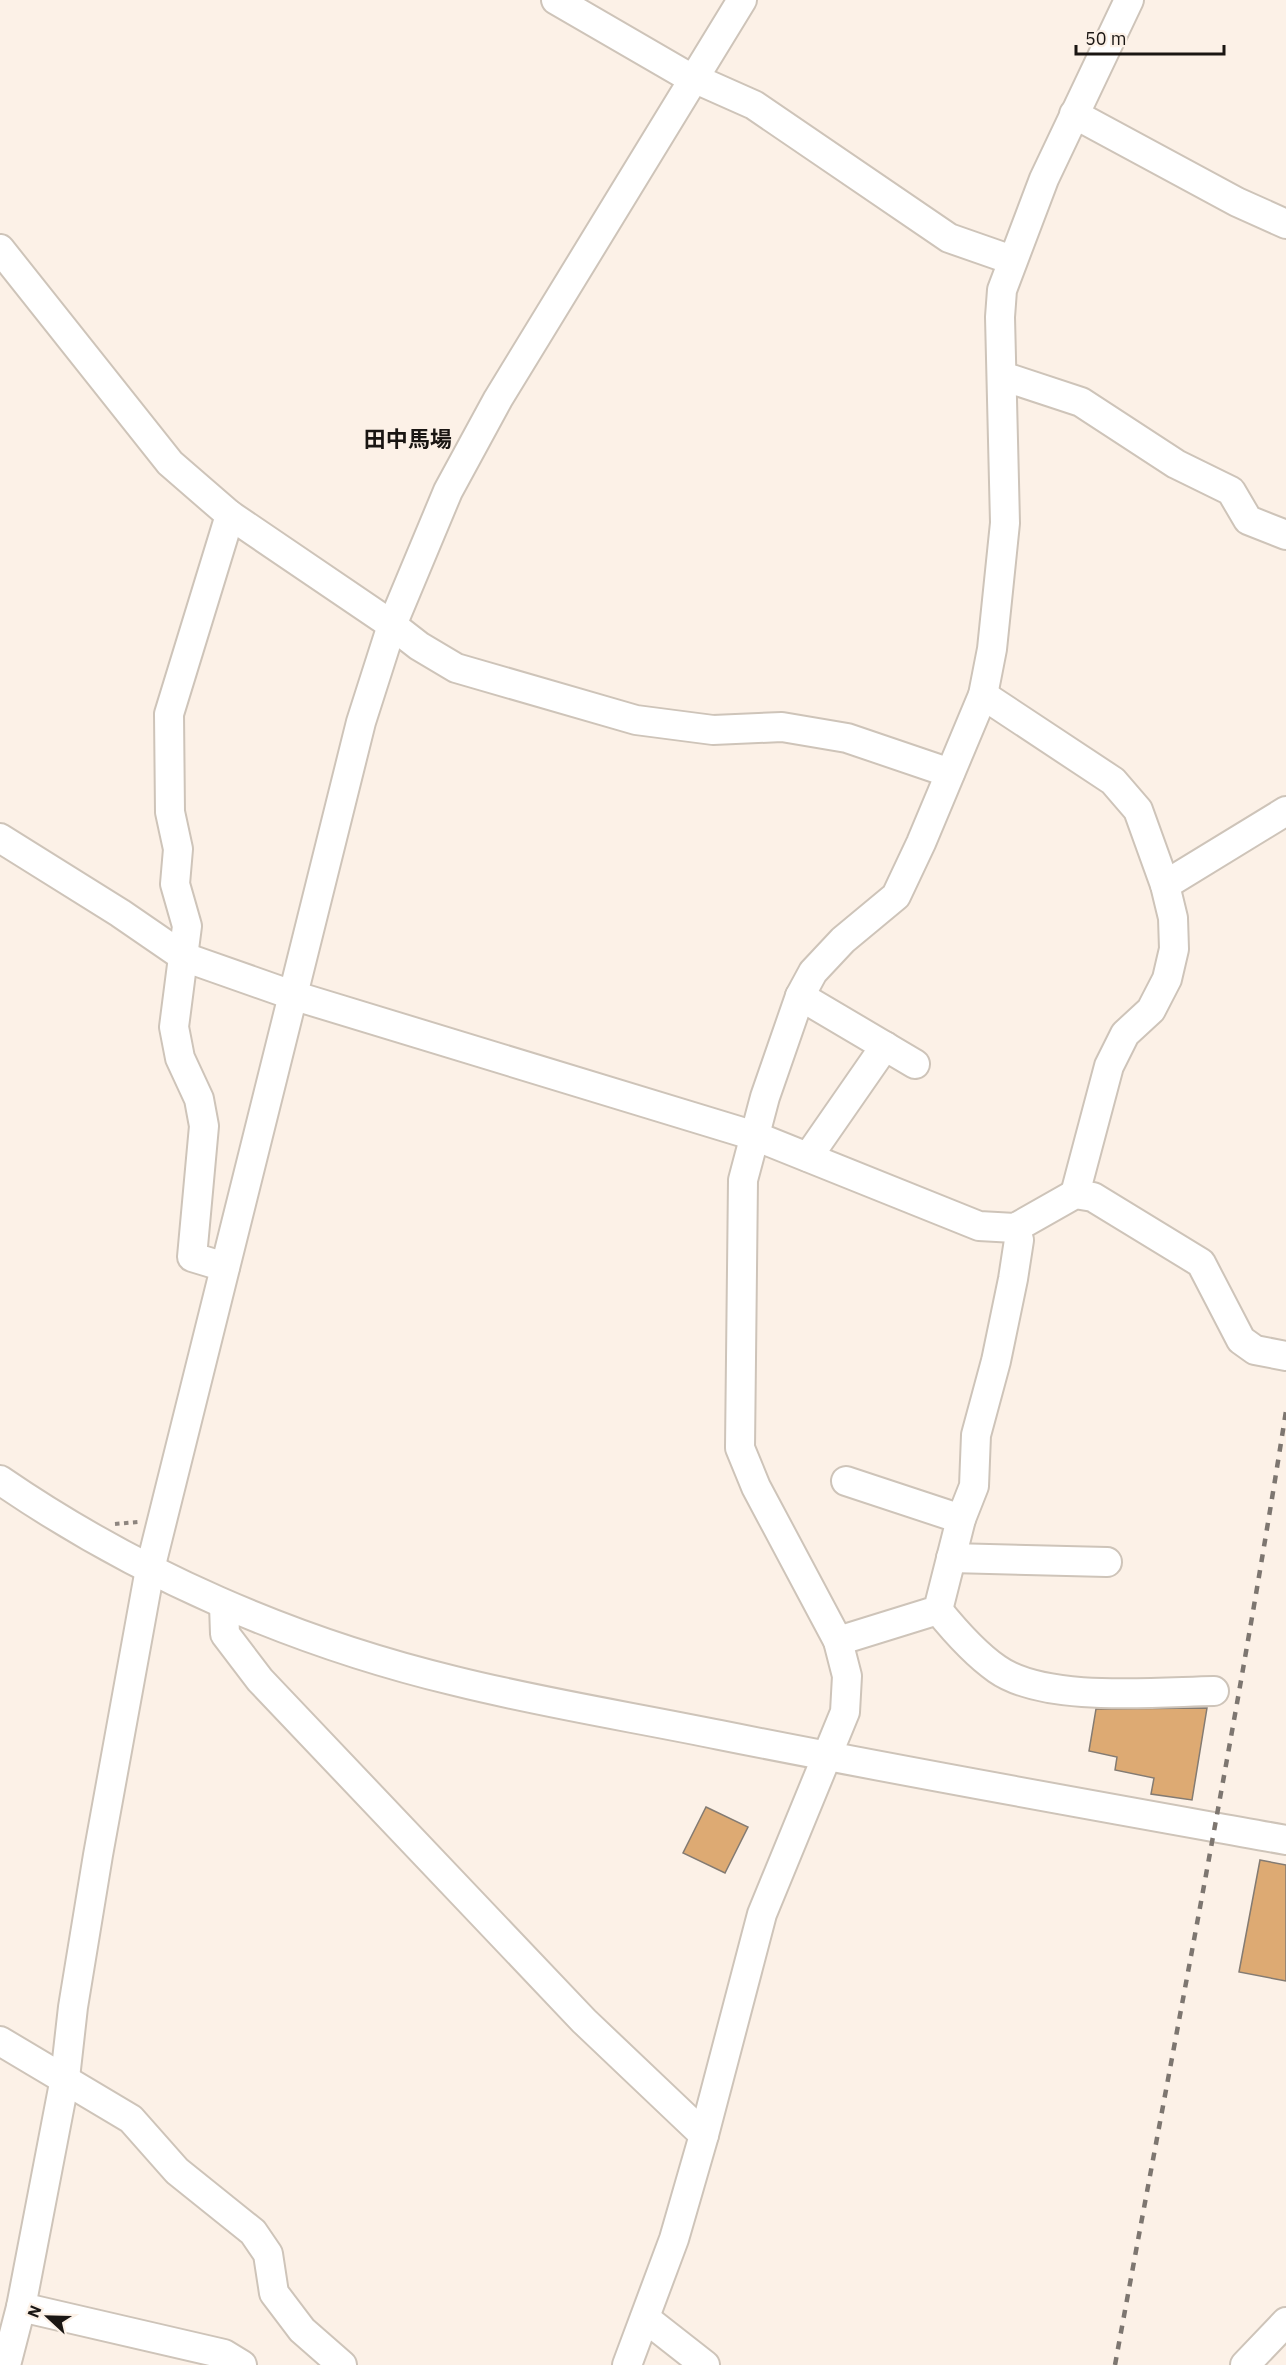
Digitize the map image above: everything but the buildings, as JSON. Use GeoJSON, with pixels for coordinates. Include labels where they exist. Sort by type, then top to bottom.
{"type":"FeatureCollection","features":[{"type":"Feature","properties":{"kind":"street"},"geometry":{"type":"LineString","coordinates":[[556,0],[693,79],[754,105],[950,238],[1012,260]]}},
{"type":"Feature","properties":{"kind":"street"},"geometry":{"type":"LineString","coordinates":[[6,2365],[21,2307],[64,2078],[73,2007],[98,1855],[150,1569],[361,722],[392,625],[448,491],[498,399],[742,0]]}},
{"type":"Feature","properties":{"kind":"street"},"geometry":{"type":"LineString","coordinates":[[627,2365],[674,2239],[762,1914],[845,1712],[847,1676],[838,1641],[756,1487],[740,1448],[743,1180],[765,1097],[800,996],[813,972],[843,940],[896,896],[983,695],[992,649],[1005,523],[1002,290],[1044,179],[1129,0]]}},
{"type":"Feature","properties":{"kind":"street"},"geometry":{"type":"LineString","coordinates":[[1074,114],[1237,202],[1286,224]]}},
{"type":"Feature","properties":{"kind":"street"},"geometry":{"type":"LineString","coordinates":[[0,249],[170,463],[230,515],[392,625],[419,646],[456,668],[636,720],[713,730],[782,728],[846,738],[950,773]]}},
{"type":"Feature","properties":{"kind":"street"},"geometry":{"type":"LineString","coordinates":[[1002,376],[1081,402],[1176,464],[1232,491],[1248,520],[1286,535]]}},
{"type":"Feature","properties":{"kind":"street"},"geometry":{"type":"LineString","coordinates":[[225,1267],[192,1257],[204,1126],[199,1099],[180,1058],[174,1027],[187,926],[175,884],[178,849],[171,812],[169,714],[230,515]]}},
{"type":"Feature","properties":{"kind":"street"},"geometry":{"type":"LineString","coordinates":[[983,695],[1113,781],[1138,810],[1165,885],[1173,928],[1174,949],[1167,979],[1150,1010],[1125,1034],[1109,1066],[1075,1194]]}},
{"type":"Feature","properties":{"kind":"street"},"geometry":{"type":"LineString","coordinates":[[1165,885],[1286,811]]}},
{"type":"Feature","properties":{"kind":"street"},"geometry":{"type":"LineString","coordinates":[[0,837],[120,913],[183,957],[292,995],[755,1136],[979,1226],[1015,1228],[1075,1194],[1093,1197],[1201,1263],[1241,1340],[1255,1350],[1286,1356]]}},
{"type":"Feature","properties":{"kind":"street"},"geometry":{"type":"LineString","coordinates":[[800,996],[915,1064]]}},
{"type":"Feature","properties":{"kind":"street"},"geometry":{"type":"LineString","coordinates":[[808,1157],[885,1046]]}},
{"type":"Feature","properties":{"kind":"street"},"geometry":{"type":"LineString","coordinates":[[938,1610],[961,1519],[974,1486],[976,1435],[996,1361],[1013,1278],[1019,1240],[1015,1228]]}},
{"type":"Feature","properties":{"kind":"street"},"geometry":{"type":"LineString","coordinates":[[0,1480],[87,1536],[224,1605],[360,1654],[455,1681],[828,1756],[1286,1840]]}},
{"type":"Feature","properties":{"kind":"street"},"geometry":{"type":"LineString","coordinates":[[846,1482],[961,1519]]}},
{"type":"Feature","properties":{"kind":"street"},"geometry":{"type":"LineString","coordinates":[[951,1558],[1107,1562]]}},
{"type":"Feature","properties":{"kind":"street"},"geometry":{"type":"LineString","coordinates":[[224,1605],[225,1634],[260,1680],[584,2020],[704,2134]]}},
{"type":"Feature","properties":{"kind":"street"},"geometry":{"type":"LineString","coordinates":[[838,1641],[938,1610]]}},
{"type":"Feature","properties":{"kind":"street"},"geometry":{"type":"LineString","coordinates":[[938,1610],[960,1636],[998,1670],[1035,1686],[1081,1692],[1214,1691]]}},
{"type":"Feature","properties":{"kind":"street"},"geometry":{"type":"LineString","coordinates":[[0,2041],[130,2119],[177,2170],[253,2232],[268,2254],[274,2293],[302,2330],[342,2365]]}},
{"type":"Feature","properties":{"kind":"street"},"geometry":{"type":"LineString","coordinates":[[21,2307],[225,2354],[242,2365]]}},
{"type":"Feature","properties":{"kind":"street"},"geometry":{"type":"LineString","coordinates":[[645,2318],[705,2365]]}},
{"type":"Feature","properties":{"kind":"street"},"geometry":{"type":"LineString","coordinates":[[1245,2365],[1286,2322]]}},
{"type":"Feature","properties":{"kind":"path"},"geometry":{"type":"LineString","coordinates":[[110,1525],[138,1522]]}},
{"type":"Feature","properties":{"kind":"railway"},"geometry":{"type":"LineString","coordinates":[[1115,2365],[1225,1769],[1286,1411]]}},
{"type":"Feature","properties":{"kind":"district","name":"田中馬場"},"geometry":{"type":"Point","coordinates":[408,439]}}]}
